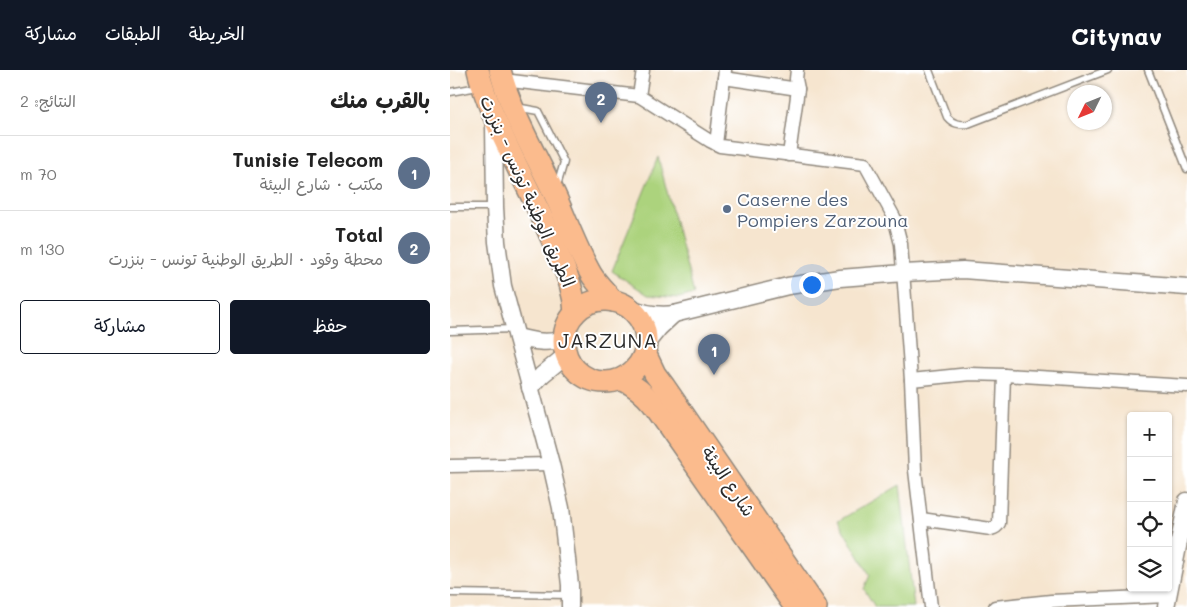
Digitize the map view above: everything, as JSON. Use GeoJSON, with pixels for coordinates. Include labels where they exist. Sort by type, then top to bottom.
{"type":"FeatureCollection","features":[{"type":"Feature","properties":{"kind":"main road","name":"الطريق الوطنية تونس - بنزرت"},"geometry":{"type":"LineString","coordinates":[[501,75],[512,106],[592,275],[600,286],[621,304],[635,312],[641,320],[647,340],[646,349]]}},
{"type":"Feature","properties":{"kind":"main road","name":"الطريق الوطنية تونس - بنزرت"},"geometry":{"type":"LineString","coordinates":[[480,78],[494,118],[547,228],[572,287],[575,313]]}},
{"type":"Feature","properties":{"kind":"main road","name":"الطريق الوطنية تونس - بنزرت"},"geometry":{"type":"LineString","coordinates":[[575,313],[586,304],[598,300],[621,304]]}},
{"type":"Feature","properties":{"kind":"main road"},"geometry":{"type":"LineString","coordinates":[[575,313],[565,333],[565,347],[574,368],[585,377],[600,382],[623,380],[642,361],[646,349]]}},
{"type":"Feature","properties":{"kind":"main road","name":"شارع البيئة"},"geometry":{"type":"LineString","coordinates":[[646,349],[655,374],[816,607]]}},
{"type":"Feature","properties":{"kind":"main road","name":"شارع البيئة"},"geometry":{"type":"LineString","coordinates":[[623,380],[640,390],[653,404],[795,607]]}},
{"type":"Feature","properties":{"kind":"street"},"geometry":{"type":"LineString","coordinates":[[639,96],[643,70]]}},
{"type":"Feature","properties":{"kind":"street"},"geometry":{"type":"LineString","coordinates":[[789,154],[798,89],[797,70]]}},
{"type":"Feature","properties":{"kind":"street"},"geometry":{"type":"LineString","coordinates":[[716,144],[725,74],[798,89]]}},
{"type":"Feature","properties":{"kind":"street"},"geometry":{"type":"LineString","coordinates":[[501,75],[639,96],[720,146],[865,164],[894,217],[901,244],[911,380],[915,470],[931,607]]}},
{"type":"Feature","properties":{"kind":"street"},"geometry":{"type":"LineString","coordinates":[[494,118],[495,207],[497,242],[503,286],[561,508],[570,601]]}},
{"type":"Feature","properties":{"kind":"street"},"geometry":{"type":"LineString","coordinates":[[621,304],[651,315],[674,314],[788,286],[840,278],[963,270],[1187,287]]}},
{"type":"Feature","properties":{"kind":"street"},"geometry":{"type":"LineString","coordinates":[[646,349],[659,328],[674,314]]}},
{"type":"Feature","properties":{"kind":"street"},"geometry":{"type":"LineString","coordinates":[[516,333],[531,341],[565,347],[530,388]]}},
{"type":"Feature","properties":{"kind":"street"},"geometry":{"type":"LineString","coordinates":[[911,380],[970,374],[1187,386]]}},
{"type":"Feature","properties":{"kind":"street"},"geometry":{"type":"LineString","coordinates":[[921,519],[991,529],[1000,523],[1004,375]]}},
{"type":"Feature","properties":{"kind":"street"},"geometry":{"type":"LineString","coordinates":[[450,466],[551,464]]}},
{"type":"Feature","properties":{"kind":"street"},"geometry":{"type":"LineString","coordinates":[[995,607],[1051,602],[1167,602],[1187,501]]}},
{"type":"Feature","properties":{"kind":"lane"},"geometry":{"type":"LineString","coordinates":[[929,70],[946,116],[950,121],[962,125],[1108,70]]}},
{"type":"Feature","properties":{"kind":"lane"},"geometry":{"type":"LineString","coordinates":[[1148,70],[1187,169]]}},
{"type":"Feature","properties":{"kind":"lane"},"geometry":{"type":"LineString","coordinates":[[450,92],[480,78]]}},
{"type":"Feature","properties":{"kind":"lane"},"geometry":{"type":"LineString","coordinates":[[450,207],[495,207]]}},
{"type":"Feature","properties":{"kind":"lane"},"geometry":{"type":"LineString","coordinates":[[450,331],[516,333]]}},
{"type":"Feature","properties":{"kind":"lane"},"geometry":{"type":"LineString","coordinates":[[450,593],[570,601]]}},
{"type":"Feature","properties":{"kind":"green space"},"geometry":{"type":"Polygon","coordinates":[[[658,157],[694,294],[679,298],[648,295],[612,271],[658,157]]]}},
{"type":"Feature","properties":{"kind":"green space"},"geometry":{"type":"Polygon","coordinates":[[[900,485],[914,607],[875,607],[864,589],[870,575],[838,521],[900,485]]]}},
{"type":"Feature","properties":{"kind":"place","name":"Total"},"geometry":{"type":"Point","coordinates":[601,123]}},
{"type":"Feature","properties":{"kind":"place","name":"Caserne des Pompiers Zarzouna"},"geometry":{"type":"Point","coordinates":[727,209]}},
{"type":"Feature","properties":{"kind":"place","name":"Tunisie Telecom"},"geometry":{"type":"Point","coordinates":[714,375]}},
{"type":"Feature","properties":{"kind":"district","name":"JARZUNA"},"geometry":{"type":"Point","coordinates":[608,340]}}]}
